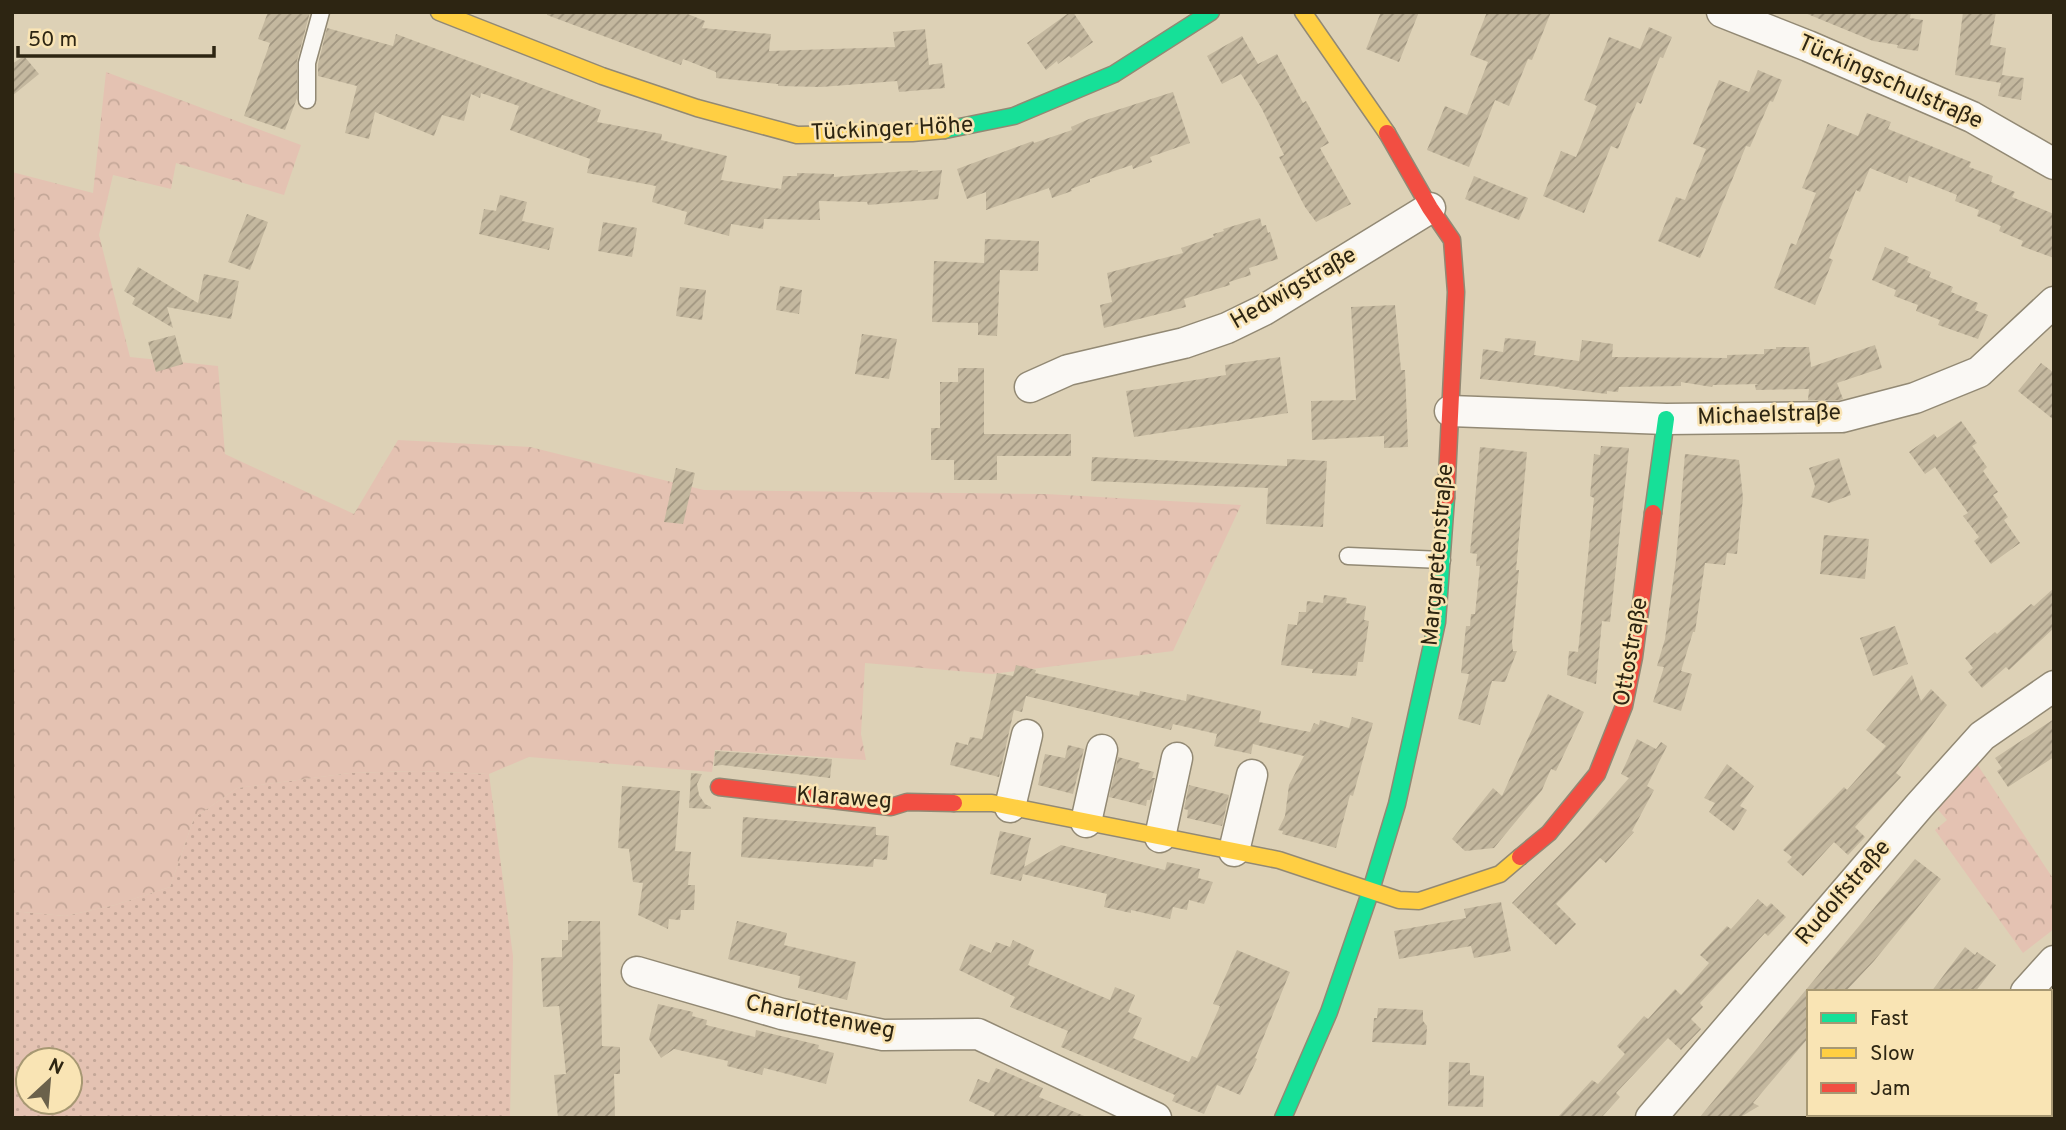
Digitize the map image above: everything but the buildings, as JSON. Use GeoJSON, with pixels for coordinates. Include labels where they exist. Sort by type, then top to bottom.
{"type":"FeatureCollection","features":[{"type":"Feature","properties":{"kind":"street","name":"Tückinger Höhe"},"geometry":{"type":"LineString","coordinates":[[439,12],[602,76],[697,108],[797,135],[946,130],[986,124],[1014,116],[1114,74],[1211,12]]}},
{"type":"Feature","properties":{"kind":"street","name":"Margaretenstraße"},"geometry":{"type":"LineString","coordinates":[[1283,1118],[1329,1012],[1371,890],[1397,804],[1437,622],[1456,292],[1452,240],[1430,208],[1389,136],[1303,12]]}},
{"type":"Feature","properties":{"kind":"street","name":"Tückingschulstraße"},"geometry":{"type":"LineString","coordinates":[[1722,12],[1972,117],[2054,163]]}},
{"type":"Feature","properties":{"kind":"street","name":"Hedwigstraße"},"geometry":{"type":"LineString","coordinates":[[1030,387],[1068,370],[1184,342],[1227,328],[1264,310],[1430,208]]}},
{"type":"Feature","properties":{"kind":"street","name":"Michaelstraße"},"geometry":{"type":"LineString","coordinates":[[1450,411],[1666,419],[1842,417],[1915,398],[1979,372],[2054,302]]}},
{"type":"Feature","properties":{"kind":"street","name":"Ottostraße"},"geometry":{"type":"LineString","coordinates":[[1371,890],[1399,900],[1419,901],[1500,874],[1549,833],[1597,774],[1624,706],[1634,657],[1666,419]]}},
{"type":"Feature","properties":{"kind":"street","name":"Rudolfstraße"},"geometry":{"type":"LineString","coordinates":[[1651,1118],[1976,743],[2054,686]]}},
{"type":"Feature","properties":{"kind":"street"},"geometry":{"type":"LineString","coordinates":[[1010,807],[1027,735]]}},
{"type":"Feature","properties":{"kind":"street"},"geometry":{"type":"LineString","coordinates":[[1086,822],[1102,750]]}},
{"type":"Feature","properties":{"kind":"street"},"geometry":{"type":"LineString","coordinates":[[1160,836],[1177,758]]}},
{"type":"Feature","properties":{"kind":"street"},"geometry":{"type":"LineString","coordinates":[[1234,851],[1252,775]]}},
{"type":"Feature","properties":{"kind":"street","name":"Klaraweg"},"geometry":{"type":"LineString","coordinates":[[719,787],[891,807],[907,802],[992,803],[1279,860],[1371,890]]}},
{"type":"Feature","properties":{"kind":"street"},"geometry":{"type":"LineString","coordinates":[[2028,990],[2054,961]]}},
{"type":"Feature","properties":{"kind":"street","name":"Charlottenweg"},"geometry":{"type":"LineString","coordinates":[[637,972],[782,1014],[883,1035],[978,1034],[1156,1118]]}},
{"type":"Feature","properties":{"kind":"lane"},"geometry":{"type":"LineString","coordinates":[[307,100],[307,63],[321,12]]}},
{"type":"Feature","properties":{"kind":"lane"},"geometry":{"type":"LineString","coordinates":[[1348,556],[1442,560]]}},
{"type":"Feature","properties":{"kind":"green space"},"geometry":{"type":"Polygon","coordinates":[[[106,72],[301,145],[284,195],[176,163],[171,189],[113,175],[99,235],[130,357],[218,366],[225,454],[354,514],[398,440],[530,447],[704,490],[1046,494],[1241,505],[1173,651],[992,674],[865,663],[861,734],[866,760],[715,750],[712,772],[529,757],[489,774],[418,771],[350,773],[237,788],[194,818],[170,887],[115,905],[65,916],[12,911],[12,172],[93,193],[106,72]]]}},
{"type":"Feature","properties":{"kind":"green space"},"geometry":{"type":"Polygon","coordinates":[[[1973,758],[2054,880],[2054,929],[2023,953],[1935,830],[1947,820],[1933,804],[1973,758]]]}},
{"type":"Feature","properties":{"kind":"green space"},"geometry":{"type":"Polygon","coordinates":[[[418,771],[489,774],[513,956],[510,1118],[12,1118],[12,911],[65,916],[115,905],[170,887],[194,818],[237,788],[350,773],[418,771]]]}},
{"type":"Feature","properties":{"kind":"traffic: fast"},"geometry":{"type":"LineString","coordinates":[[945,130],[1014,116],[1114,74],[1211,12]]}},
{"type":"Feature","properties":{"kind":"traffic: fast"},"geometry":{"type":"LineString","coordinates":[[1653,513],[1666,419]]}},
{"type":"Feature","properties":{"kind":"traffic: fast"},"geometry":{"type":"LineString","coordinates":[[1283,1118],[1329,1012],[1397,804],[1437,622],[1446,498]]}},
{"type":"Feature","properties":{"kind":"traffic: slow"},"geometry":{"type":"LineString","coordinates":[[439,12],[602,76],[697,108],[797,135],[945,130]]}},
{"type":"Feature","properties":{"kind":"traffic: slow"},"geometry":{"type":"LineString","coordinates":[[1303,12],[1387,133]]}},
{"type":"Feature","properties":{"kind":"traffic: slow"},"geometry":{"type":"LineString","coordinates":[[954,803],[992,803],[1279,860],[1399,900],[1419,901],[1500,874],[1520,857]]}},
{"type":"Feature","properties":{"kind":"traffic: jam"},"geometry":{"type":"LineString","coordinates":[[1387,133],[1430,208],[1452,240],[1456,292],[1446,498]]}},
{"type":"Feature","properties":{"kind":"traffic: jam"},"geometry":{"type":"LineString","coordinates":[[1520,857],[1549,833],[1597,774],[1624,706],[1634,657],[1653,513]]}},
{"type":"Feature","properties":{"kind":"traffic: jam"},"geometry":{"type":"LineString","coordinates":[[719,787],[891,807],[907,802],[954,803]]}}]}
